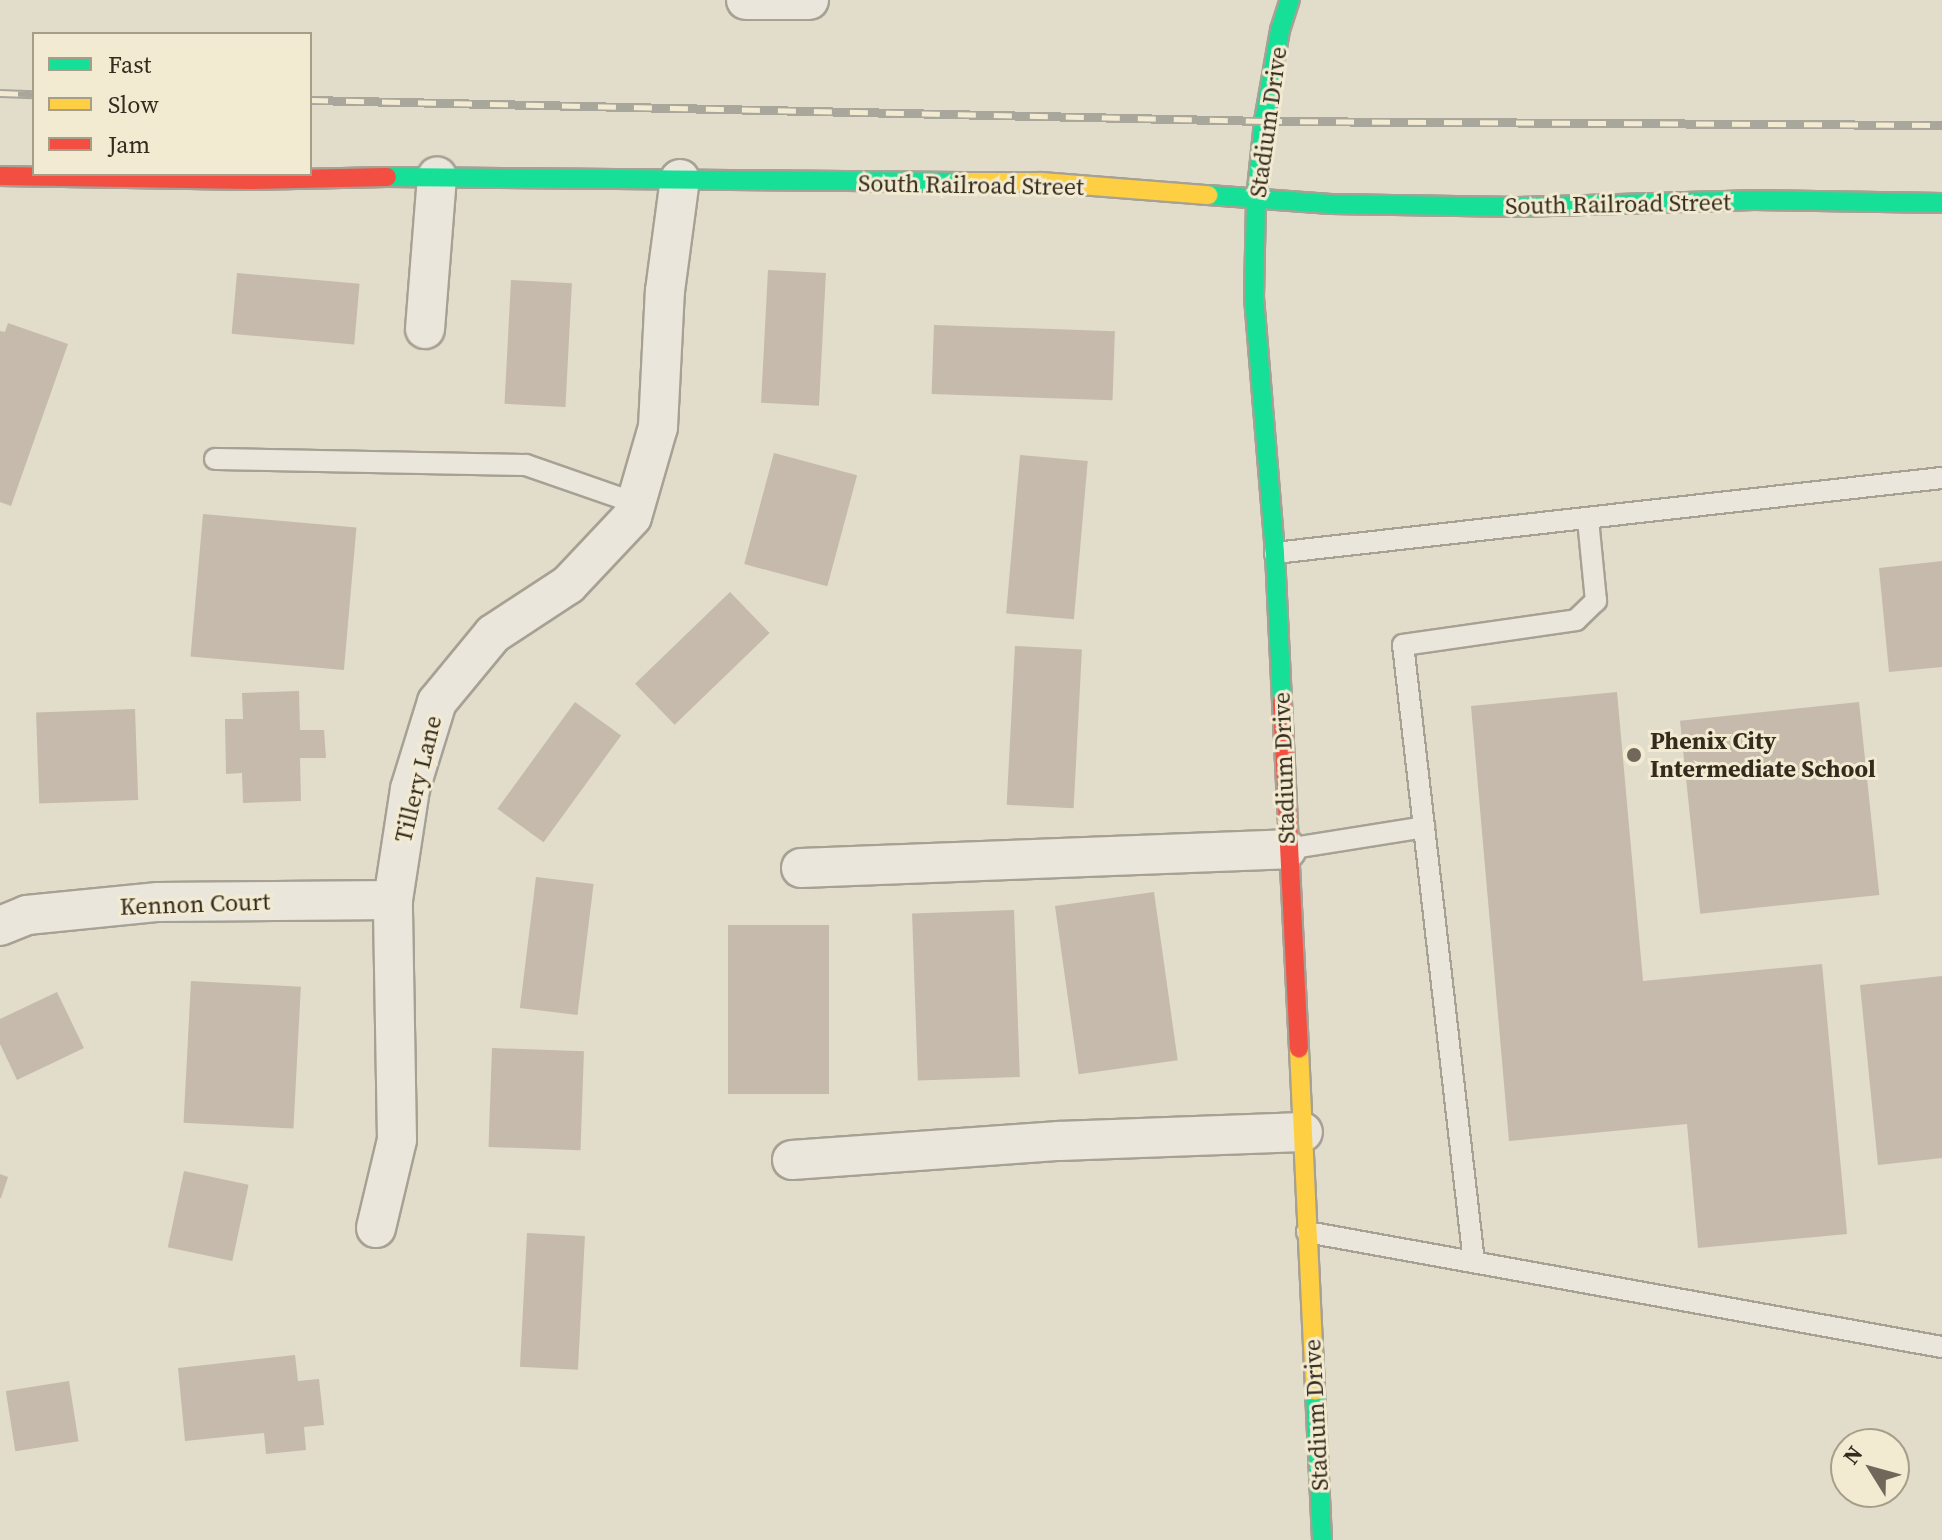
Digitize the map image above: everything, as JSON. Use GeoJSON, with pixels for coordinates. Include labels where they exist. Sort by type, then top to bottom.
{"type":"FeatureCollection","features":[{"type":"Feature","properties":{"kind":"street"},"geometry":{"type":"LineString","coordinates":[[746,0],[807,0]]}},
{"type":"Feature","properties":{"kind":"street","name":"Stadium Drive"},"geometry":{"type":"LineString","coordinates":[[1290,0],[1280,30],[1264,121],[1256,199],[1254,297],[1275,553],[1322,1540]]}},
{"type":"Feature","properties":{"kind":"street","name":"South Railroad Street"},"geometry":{"type":"LineString","coordinates":[[0,176],[252,180],[437,176],[763,183],[1041,182],[1331,204],[1519,207],[1754,200],[1942,203]]}},
{"type":"Feature","properties":{"kind":"street"},"geometry":{"type":"LineString","coordinates":[[425,329],[437,176]]}},
{"type":"Feature","properties":{"kind":"street","name":"Tillery Lane"},"geometry":{"type":"LineString","coordinates":[[376,1228],[397,1140],[399,1091],[393,900],[410,789],[437,702],[493,634],[568,585],[632,517],[658,427],[665,291],[680,179]]}},
{"type":"Feature","properties":{"kind":"street"},"geometry":{"type":"LineString","coordinates":[[801,868],[1287,849]]}},
{"type":"Feature","properties":{"kind":"street","name":"Kennon Court"},"geometry":{"type":"LineString","coordinates":[[0,926],[27,915],[158,902],[393,900]]}},
{"type":"Feature","properties":{"kind":"street"},"geometry":{"type":"LineString","coordinates":[[792,1160],[1059,1141],[1303,1132]]}},
{"type":"Feature","properties":{"kind":"lane"},"geometry":{"type":"LineString","coordinates":[[215,459],[526,465],[635,503]]}},
{"type":"Feature","properties":{"kind":"lane"},"geometry":{"type":"LineString","coordinates":[[1275,553],[1942,478]]}},
{"type":"Feature","properties":{"kind":"lane"},"geometry":{"type":"LineString","coordinates":[[1474,1262],[1403,645],[1576,620],[1596,601],[1588,519]]}},
{"type":"Feature","properties":{"kind":"lane"},"geometry":{"type":"LineString","coordinates":[[1287,849],[1424,827]]}},
{"type":"Feature","properties":{"kind":"lane"},"geometry":{"type":"LineString","coordinates":[[1307,1232],[1942,1347]]}},
{"type":"Feature","properties":{"kind":"building"},"geometry":{"type":"Polygon","coordinates":[[[768,270],[826,273],[819,406],[761,403],[768,270]]]}},
{"type":"Feature","properties":{"kind":"building"},"geometry":{"type":"Polygon","coordinates":[[[237,273],[360,284],[354,344],[232,334],[237,273]]]}},
{"type":"Feature","properties":{"kind":"building"},"geometry":{"type":"Polygon","coordinates":[[[511,280],[572,283],[565,407],[505,404],[511,280]]]}},
{"type":"Feature","properties":{"kind":"building"},"geometry":{"type":"Polygon","coordinates":[[[8,323],[68,344],[11,506],[0,502],[0,331],[5,332],[8,323]]]}},
{"type":"Feature","properties":{"kind":"building"},"geometry":{"type":"Polygon","coordinates":[[[934,325],[1115,331],[1112,400],[932,394],[934,325]]]}},
{"type":"Feature","properties":{"kind":"building"},"geometry":{"type":"Polygon","coordinates":[[[774,453],[857,475],[827,586],[744,564],[774,453]]]}},
{"type":"Feature","properties":{"kind":"building"},"geometry":{"type":"Polygon","coordinates":[[[1020,455],[1088,461],[1074,619],[1006,613],[1020,455]]]}},
{"type":"Feature","properties":{"kind":"building"},"geometry":{"type":"Polygon","coordinates":[[[203,514],[356,527],[344,670],[191,656],[203,514]]]}},
{"type":"Feature","properties":{"kind":"building"},"geometry":{"type":"Polygon","coordinates":[[[1942,561],[1942,667],[1889,672],[1879,568],[1942,561]]]}},
{"type":"Feature","properties":{"kind":"building"},"geometry":{"type":"Polygon","coordinates":[[[730,592],[770,633],[675,725],[635,684],[730,592]]]}},
{"type":"Feature","properties":{"kind":"building"},"geometry":{"type":"Polygon","coordinates":[[[1015,646],[1082,650],[1074,808],[1007,805],[1015,646]]]}},
{"type":"Feature","properties":{"kind":"building"},"geometry":{"type":"Polygon","coordinates":[[[299,691],[300,730],[324,730],[326,758],[300,758],[301,801],[243,803],[242,773],[226,774],[225,719],[243,719],[242,693],[299,691]]]}},
{"type":"Feature","properties":{"kind":"building"},"geometry":{"type":"Polygon","coordinates":[[[1617,692],[1643,981],[1822,964],[1847,1234],[1698,1248],[1687,1124],[1509,1141],[1471,706],[1617,692]]]}},
{"type":"Feature","properties":{"kind":"building"},"geometry":{"type":"Polygon","coordinates":[[[575,702],[621,736],[544,842],[497,809],[575,702]]]}},
{"type":"Feature","properties":{"kind":"building"},"geometry":{"type":"Polygon","coordinates":[[[1859,702],[1879,895],[1700,914],[1680,721],[1859,702]]]}},
{"type":"Feature","properties":{"kind":"building"},"geometry":{"type":"Polygon","coordinates":[[[135,709],[138,800],[39,803],[36,712],[135,709]]]}},
{"type":"Feature","properties":{"kind":"building"},"geometry":{"type":"Polygon","coordinates":[[[536,877],[594,884],[577,1015],[520,1008],[536,877]]]}},
{"type":"Feature","properties":{"kind":"building"},"geometry":{"type":"Polygon","coordinates":[[[1154,892],[1178,1060],[1079,1074],[1055,906],[1154,892]]]}},
{"type":"Feature","properties":{"kind":"building"},"geometry":{"type":"Polygon","coordinates":[[[1014,910],[1020,1077],[918,1080],[912,914],[1014,910]]]}},
{"type":"Feature","properties":{"kind":"building"},"geometry":{"type":"Polygon","coordinates":[[[728,925],[829,925],[829,1094],[728,1094],[728,925]]]}},
{"type":"Feature","properties":{"kind":"building"},"geometry":{"type":"Polygon","coordinates":[[[1942,976],[1942,1158],[1878,1165],[1860,985],[1942,976]]]}},
{"type":"Feature","properties":{"kind":"building"},"geometry":{"type":"Polygon","coordinates":[[[191,981],[301,987],[293,1129],[184,1123],[191,981]]]}},
{"type":"Feature","properties":{"kind":"building"},"geometry":{"type":"Polygon","coordinates":[[[57,992],[84,1048],[17,1080],[0,1044],[0,1019],[57,992]]]}},
{"type":"Feature","properties":{"kind":"building"},"geometry":{"type":"Polygon","coordinates":[[[492,1048],[584,1051],[580,1150],[489,1147],[492,1048]]]}},
{"type":"Feature","properties":{"kind":"building"},"geometry":{"type":"Polygon","coordinates":[[[184,1171],[249,1185],[232,1261],[168,1247],[184,1171]]]}},
{"type":"Feature","properties":{"kind":"building"},"geometry":{"type":"Polygon","coordinates":[[[0,1174],[8,1177],[1,1198],[0,1198],[0,1174]]]}},
{"type":"Feature","properties":{"kind":"building"},"geometry":{"type":"Polygon","coordinates":[[[527,1233],[585,1236],[578,1370],[520,1367],[527,1233]]]}},
{"type":"Feature","properties":{"kind":"building"},"geometry":{"type":"Polygon","coordinates":[[[295,1355],[298,1381],[319,1379],[324,1425],[304,1427],[306,1450],[266,1454],[264,1433],[185,1441],[178,1368],[295,1355]]]}},
{"type":"Feature","properties":{"kind":"building"},"geometry":{"type":"Polygon","coordinates":[[[69,1381],[79,1441],[15,1451],[6,1391],[69,1381]]]}},
{"type":"Feature","properties":{"kind":"railway"},"geometry":{"type":"LineString","coordinates":[[0,93],[32,94]]}},
{"type":"Feature","properties":{"kind":"railway"},"geometry":{"type":"LineString","coordinates":[[312,100],[1264,121],[1942,125]]}},
{"type":"Feature","properties":{"kind":"traffic: fast"},"geometry":{"type":"LineString","coordinates":[[1282,702],[1275,553],[1254,297],[1256,199],[1264,121],[1280,30],[1290,0]]}},
{"type":"Feature","properties":{"kind":"traffic: fast"},"geometry":{"type":"LineString","coordinates":[[387,177],[961,182]]}},
{"type":"Feature","properties":{"kind":"traffic: fast"},"geometry":{"type":"LineString","coordinates":[[1208,195],[1331,204],[1519,207],[1754,200],[1942,203]]}},
{"type":"Feature","properties":{"kind":"traffic: fast"},"geometry":{"type":"LineString","coordinates":[[1315,1391],[1322,1540]]}},
{"type":"Feature","properties":{"kind":"traffic: slow"},"geometry":{"type":"LineString","coordinates":[[961,182],[1041,182],[1208,195]]}},
{"type":"Feature","properties":{"kind":"traffic: slow"},"geometry":{"type":"LineString","coordinates":[[1299,1049],[1315,1391]]}},
{"type":"Feature","properties":{"kind":"traffic: jam"},"geometry":{"type":"LineString","coordinates":[[0,176],[252,180],[387,177]]}},
{"type":"Feature","properties":{"kind":"traffic: jam"},"geometry":{"type":"LineString","coordinates":[[1282,702],[1299,1049]]}},
{"type":"Feature","properties":{"kind":"place","name":"Phenix City Intermediate School"},"geometry":{"type":"Point","coordinates":[1634,755]}}]}
